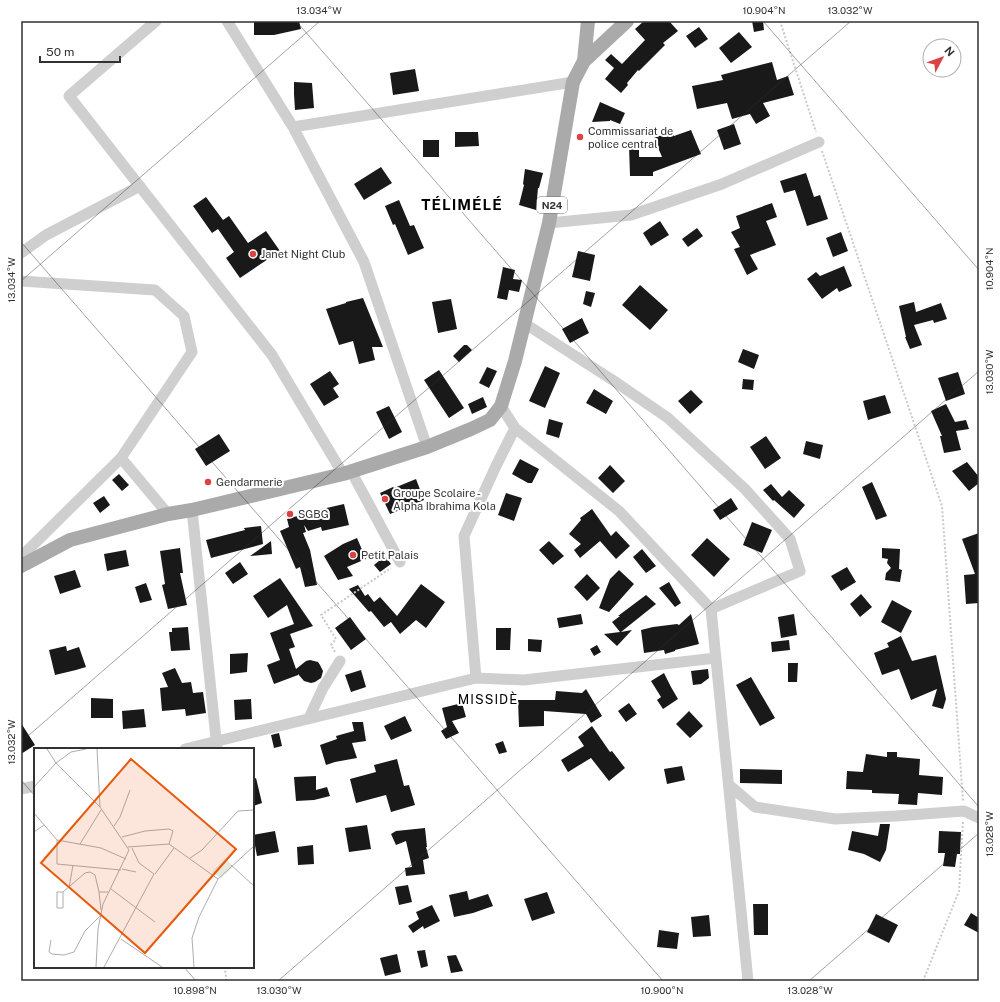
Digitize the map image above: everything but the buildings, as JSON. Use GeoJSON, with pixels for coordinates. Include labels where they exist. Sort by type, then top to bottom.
{"type":"FeatureCollection","features":[{"type":"Feature","properties":{"kind":"main road"},"geometry":{"type":"LineString","coordinates":[[584,61],[588,21]]}},
{"type":"Feature","properties":{"kind":"main road","name":"N24"},"geometry":{"type":"LineString","coordinates":[[21,566],[70,540],[168,514],[192,510],[347,472],[427,447],[490,420],[501,406],[515,361],[549,223],[573,82],[584,61],[627,21]]}},
{"type":"Feature","properties":{"kind":"street"},"geometry":{"type":"LineString","coordinates":[[156,21],[69,96],[272,355],[347,472],[400,562]]}},
{"type":"Feature","properties":{"kind":"street"},"geometry":{"type":"LineString","coordinates":[[226,21],[293,127],[364,262],[427,447]]}},
{"type":"Feature","properties":{"kind":"street"},"geometry":{"type":"LineString","coordinates":[[293,127],[573,82]]}},
{"type":"Feature","properties":{"kind":"street"},"geometry":{"type":"LineString","coordinates":[[549,223],[631,215],[722,184],[819,142]]}},
{"type":"Feature","properties":{"kind":"street"},"geometry":{"type":"LineString","coordinates":[[21,253],[46,235],[140,186]]}},
{"type":"Feature","properties":{"kind":"street"},"geometry":{"type":"LineString","coordinates":[[21,281],[155,290],[184,316],[192,352],[121,458],[21,557]]}},
{"type":"Feature","properties":{"kind":"street"},"geometry":{"type":"LineString","coordinates":[[524,323],[668,418],[745,489],[790,539],[800,571],[711,609]]}},
{"type":"Feature","properties":{"kind":"street"},"geometry":{"type":"LineString","coordinates":[[501,406],[515,428],[619,511],[711,609],[748,981]]}},
{"type":"Feature","properties":{"kind":"street"},"geometry":{"type":"LineString","coordinates":[[476,678],[464,536],[515,428]]}},
{"type":"Feature","properties":{"kind":"street"},"geometry":{"type":"LineString","coordinates":[[121,458],[168,514]]}},
{"type":"Feature","properties":{"kind":"street"},"geometry":{"type":"LineString","coordinates":[[192,510],[217,745]]}},
{"type":"Feature","properties":{"kind":"street"},"geometry":{"type":"LineString","coordinates":[[193,748],[217,745],[310,718],[476,678],[524,680],[716,658]]}},
{"type":"Feature","properties":{"kind":"street"},"geometry":{"type":"LineString","coordinates":[[310,718],[323,688],[340,661]]}},
{"type":"Feature","properties":{"kind":"street"},"geometry":{"type":"LineString","coordinates":[[728,785],[755,807],[835,819],[964,811],[979,818]]}},
{"type":"Feature","properties":{"kind":"street"},"geometry":{"type":"LineString","coordinates":[[21,789],[34,786]]}},
{"type":"Feature","properties":{"kind":"path"},"geometry":{"type":"LineString","coordinates":[[780,21],[819,142],[942,506],[964,811],[960,891],[923,981]]}},
{"type":"Feature","properties":{"kind":"path"},"geometry":{"type":"LineString","coordinates":[[340,661],[331,645],[336,639],[321,615],[400,562]]}},
{"type":"Feature","properties":{"kind":"path"},"geometry":{"type":"LineString","coordinates":[[224,968],[226,981]]}},
{"type":"Feature","properties":{"kind":"place","name":"Commissariat de police central"},"geometry":{"type":"Point","coordinates":[580,137]}},
{"type":"Feature","properties":{"kind":"place","name":"Janet Night Club"},"geometry":{"type":"Point","coordinates":[253,254]}},
{"type":"Feature","properties":{"kind":"place","name":"Gendarmerie"},"geometry":{"type":"Point","coordinates":[208,482]}},
{"type":"Feature","properties":{"kind":"place","name":"Groupe Scolaire - Alpha Ibrahima Kola"},"geometry":{"type":"Point","coordinates":[385,499]}},
{"type":"Feature","properties":{"kind":"place","name":"SGBG"},"geometry":{"type":"Point","coordinates":[290,514]}},
{"type":"Feature","properties":{"kind":"place","name":"Petit Palais"},"geometry":{"type":"Point","coordinates":[353,555]}},
{"type":"Feature","properties":{"kind":"district","name":"TÉLIMÉLÉ"},"geometry":{"type":"Point","coordinates":[462,204]}},
{"type":"Feature","properties":{"kind":"district","name":"MISSIDÈ"},"geometry":{"type":"Point","coordinates":[488,699]}}]}
